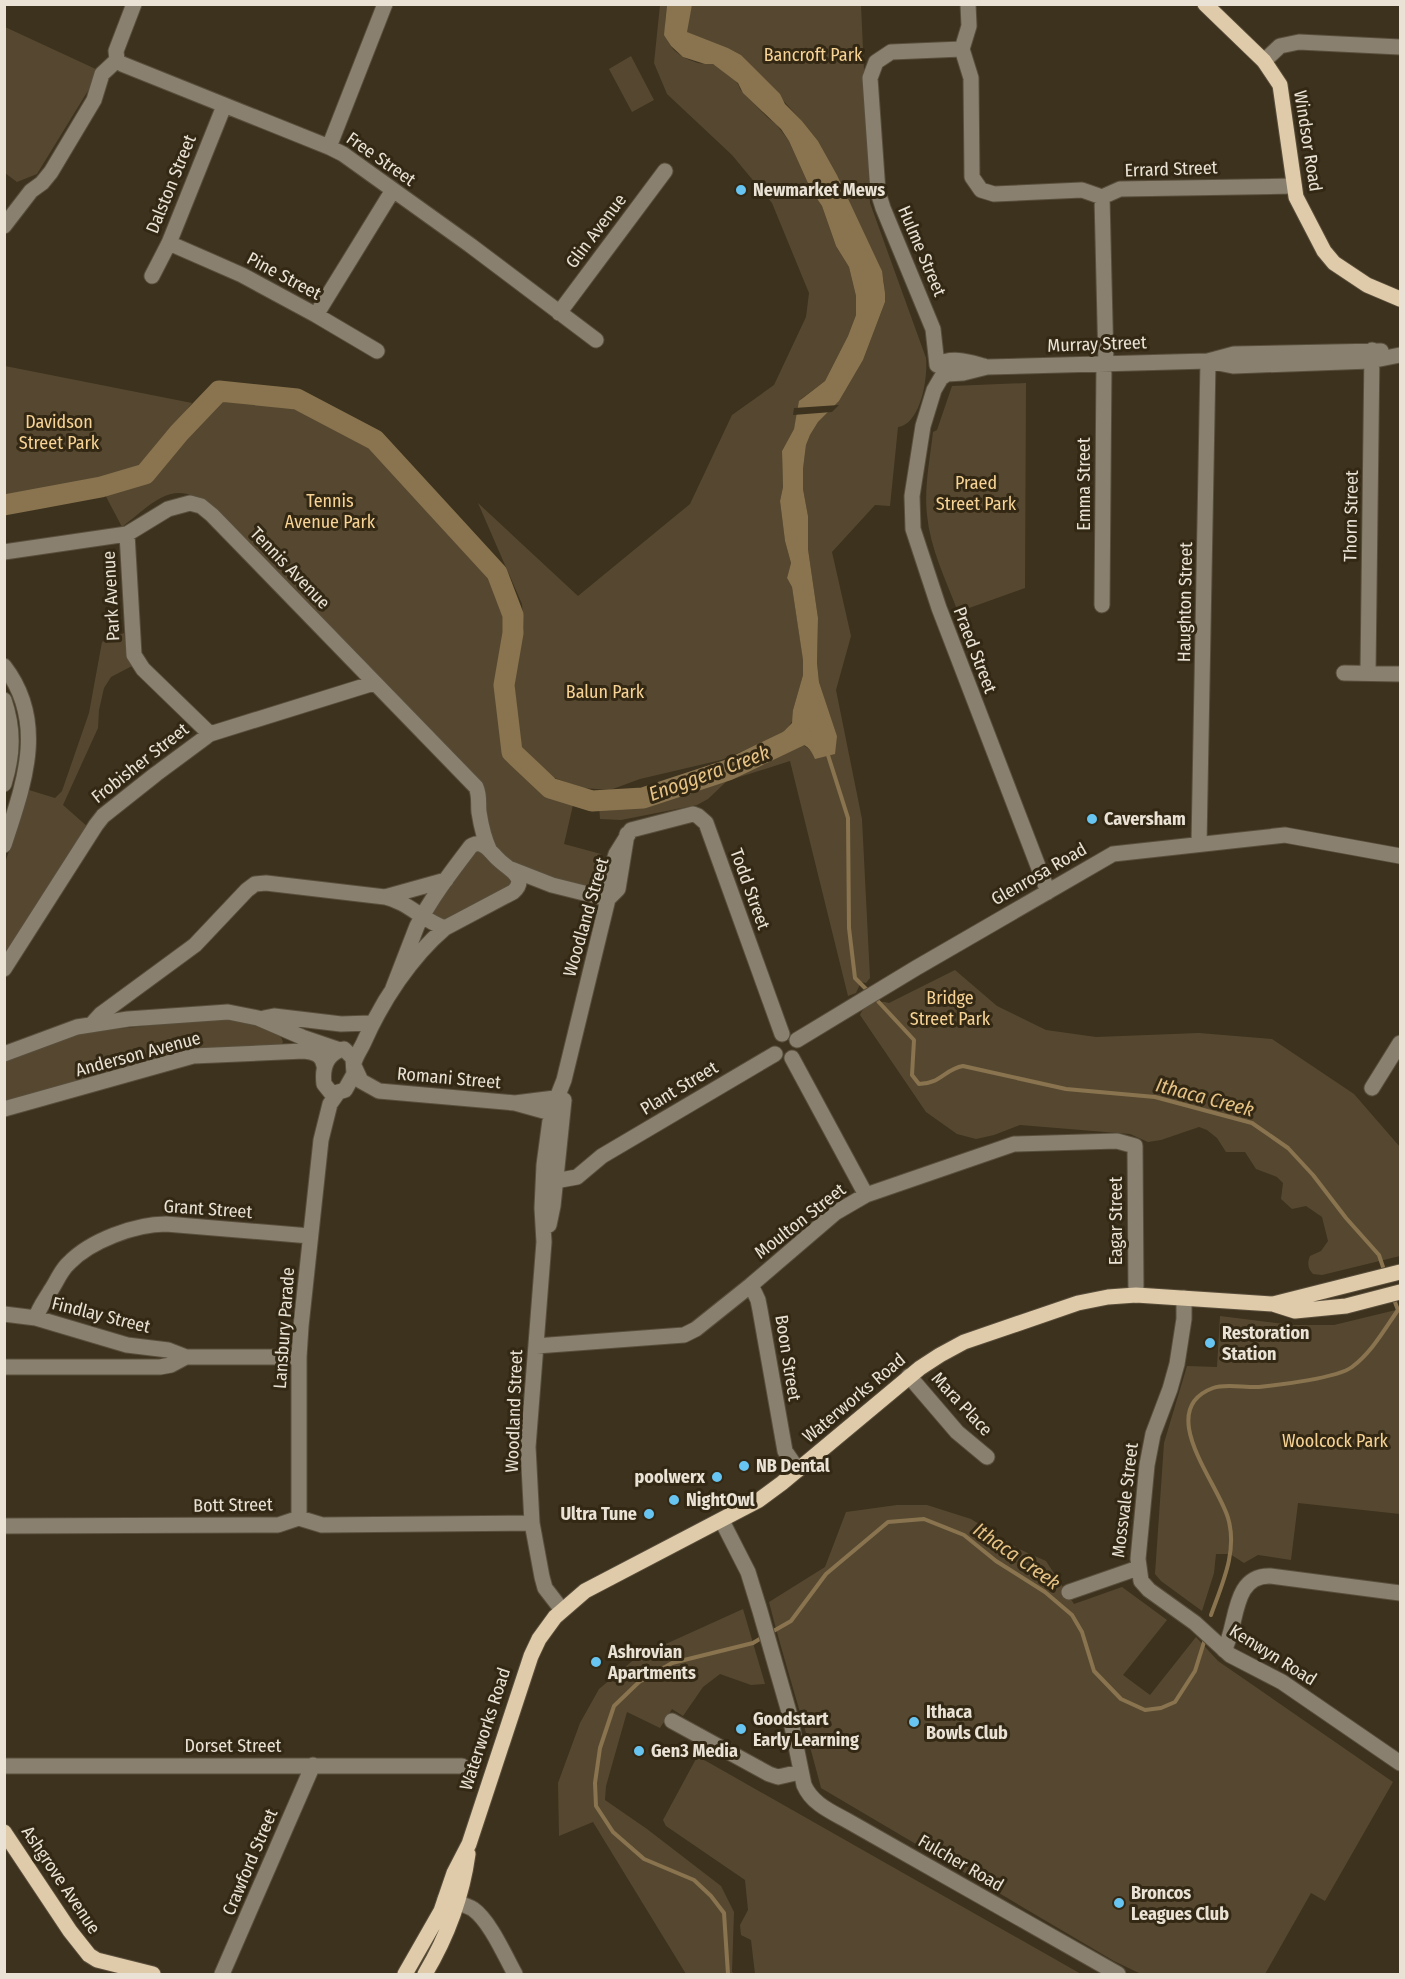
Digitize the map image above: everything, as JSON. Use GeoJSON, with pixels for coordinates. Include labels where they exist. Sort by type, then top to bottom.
{"type":"FeatureCollection","features":[{"type":"Feature","properties":{"kind":"main road","name":"Windsor Road"},"geometry":{"type":"LineString","coordinates":[[1205,4],[1264,61],[1280,85],[1294,186],[1302,210],[1324,251],[1332,261],[1373,289],[1401,299]]}},
{"type":"Feature","properties":{"kind":"main road","name":"Waterworks Road"},"geometry":{"type":"LineString","coordinates":[[1273,1304],[1400,1272]]}},
{"type":"Feature","properties":{"kind":"main road","name":"Waterworks Road"},"geometry":{"type":"LineString","coordinates":[[405,1974],[465,1877],[469,1844],[527,1665],[539,1640],[562,1610],[577,1597],[600,1582],[759,1500],[909,1376],[930,1360],[964,1342],[1078,1303],[1108,1296],[1136,1295],[1273,1304],[1295,1311],[1330,1309],[1401,1292]]}},
{"type":"Feature","properties":{"kind":"main road","name":"Ashgrove Avenue"},"geometry":{"type":"LineString","coordinates":[[4,1832],[70,1931],[89,1955],[118,1969],[153,1974]]}},
{"type":"Feature","properties":{"kind":"main road","name":"Waterworks Road"},"geometry":{"type":"LineString","coordinates":[[425,1974],[444,1938],[452,1901]]}},
{"type":"Feature","properties":{"kind":"street"},"geometry":{"type":"LineString","coordinates":[[4,226],[31,191],[51,172],[94,100],[102,74],[117,60],[116,51],[134,4]]}},
{"type":"Feature","properties":{"kind":"street"},"geometry":{"type":"LineString","coordinates":[[329,147],[385,4]]}},
{"type":"Feature","properties":{"kind":"street"},"geometry":{"type":"LineString","coordinates":[[962,49],[969,26],[968,4]]}},
{"type":"Feature","properties":{"kind":"street"},"geometry":{"type":"LineString","coordinates":[[1264,61],[1280,46],[1299,42],[1401,47]]}},
{"type":"Feature","properties":{"kind":"street","name":"Errard Street"},"geometry":{"type":"LineString","coordinates":[[962,49],[971,78],[972,177],[981,190],[994,194],[1082,190],[1102,197],[1120,189],[1294,186]]}},
{"type":"Feature","properties":{"kind":"street","name":"Hulme Street"},"geometry":{"type":"LineString","coordinates":[[944,367],[944,345],[933,329],[878,192],[871,73],[879,58],[891,52],[962,49]]}},
{"type":"Feature","properties":{"kind":"street","name":"Free Street"},"geometry":{"type":"LineString","coordinates":[[117,60],[343,154],[596,340]]}},
{"type":"Feature","properties":{"kind":"street","name":"Dalston Street"},"geometry":{"type":"LineString","coordinates":[[152,276],[169,243],[224,106]]}},
{"type":"Feature","properties":{"kind":"street","name":"Glin Avenue"},"geometry":{"type":"LineString","coordinates":[[559,313],[665,171]]}},
{"type":"Feature","properties":{"kind":"street"},"geometry":{"type":"LineString","coordinates":[[316,315],[393,190]]}},
{"type":"Feature","properties":{"kind":"street","name":"Emma Street"},"geometry":{"type":"LineString","coordinates":[[1102,197],[1105,364],[1102,605]]}},
{"type":"Feature","properties":{"kind":"street","name":"Pine Street"},"geometry":{"type":"LineString","coordinates":[[169,243],[242,274],[377,351]]}},
{"type":"Feature","properties":{"kind":"street","name":"Murray Street"},"geometry":{"type":"LineString","coordinates":[[944,367],[963,373],[987,367],[1208,361],[1234,354],[1400,356]]}},
{"type":"Feature","properties":{"kind":"street","name":"Thorn Street"},"geometry":{"type":"LineString","coordinates":[[1368,672],[1372,355]]}},
{"type":"Feature","properties":{"kind":"street","name":"Haughton Street"},"geometry":{"type":"LineString","coordinates":[[1199,844],[1208,361]]}},
{"type":"Feature","properties":{"kind":"street","name":"Praed Street"},"geometry":{"type":"LineString","coordinates":[[944,367],[930,379],[912,496],[911,515],[915,538],[943,618],[1048,892]]}},
{"type":"Feature","properties":{"kind":"street","name":"Tennis Avenue"},"geometry":{"type":"LineString","coordinates":[[4,552],[127,534],[168,509],[190,503],[201,506],[476,787],[479,794],[479,813],[490,851]]}},
{"type":"Feature","properties":{"kind":"street","name":"Park Avenue"},"geometry":{"type":"LineString","coordinates":[[127,534],[134,655],[143,669],[210,734]]}},
{"type":"Feature","properties":{"kind":"street"},"geometry":{"type":"LineString","coordinates":[[4,666],[15,681],[24,706],[29,754],[23,788],[4,845]]}},
{"type":"Feature","properties":{"kind":"street"},"geometry":{"type":"LineString","coordinates":[[1344,673],[1401,674]]}},
{"type":"Feature","properties":{"kind":"street","name":"Frobisher Street"},"geometry":{"type":"LineString","coordinates":[[4,969],[103,816],[156,774],[210,734],[374,682]]}},
{"type":"Feature","properties":{"kind":"street"},"geometry":{"type":"LineString","coordinates":[[4,700],[12,729],[12,758],[4,784]]}},
{"type":"Feature","properties":{"kind":"street","name":"Tennis Avenue"},"geometry":{"type":"LineString","coordinates":[[468,850],[479,813]]}},
{"type":"Feature","properties":{"kind":"street","name":"Todd Street"},"geometry":{"type":"LineString","coordinates":[[633,830],[693,814],[705,821],[782,1034]]}},
{"type":"Feature","properties":{"kind":"street","name":"Woodland Street"},"geometry":{"type":"LineString","coordinates":[[562,1610],[544,1583],[532,1523],[528,1447],[544,1242],[552,1211],[551,1175],[556,1106],[564,1080],[605,898],[614,895],[618,889],[633,830]]}},
{"type":"Feature","properties":{"kind":"street","name":"Glenrosa Road"},"geometry":{"type":"LineString","coordinates":[[797,1040],[1113,854],[1285,835],[1401,856]]}},
{"type":"Feature","properties":{"kind":"street"},"geometry":{"type":"LineString","coordinates":[[393,988],[421,917],[471,846],[482,845],[516,874],[519,879],[518,887],[513,892]]}},
{"type":"Feature","properties":{"kind":"street"},"geometry":{"type":"LineString","coordinates":[[509,868],[552,885],[605,898]]}},
{"type":"Feature","properties":{"kind":"street"},"geometry":{"type":"LineString","coordinates":[[386,897],[447,880]]}},
{"type":"Feature","properties":{"kind":"street"},"geometry":{"type":"LineString","coordinates":[[92,1024],[101,1014],[195,945],[255,884],[266,883],[386,897],[404,903],[421,917],[446,928]]}},
{"type":"Feature","properties":{"kind":"street"},"geometry":{"type":"LineString","coordinates":[[371,1023],[331,1055],[324,1071],[325,1088],[331,1093],[337,1094],[350,1084],[354,1066],[371,1023],[393,988],[432,940],[446,928],[513,892],[528,887],[552,885]]}},
{"type":"Feature","properties":{"kind":"street"},"geometry":{"type":"LineString","coordinates":[[128,1018],[121,1014],[121,1009],[133,992]]}},
{"type":"Feature","properties":{"kind":"street","name":"Anderson Avenue"},"geometry":{"type":"LineString","coordinates":[[4,1054],[63,1031],[92,1024],[128,1018],[228,1012],[260,1019],[341,1049]]}},
{"type":"Feature","properties":{"kind":"street","name":"Anderson Avenue"},"geometry":{"type":"LineString","coordinates":[[260,1019],[274,1016],[341,1024],[371,1023]]}},
{"type":"Feature","properties":{"kind":"street"},"geometry":{"type":"LineString","coordinates":[[283,1051],[292,1042],[289,1031]]}},
{"type":"Feature","properties":{"kind":"street"},"geometry":{"type":"LineString","coordinates":[[782,1034],[791,1034],[797,1040],[799,1050],[792,1058],[783,1059],[775,1054],[774,1042],[782,1034]]}},
{"type":"Feature","properties":{"kind":"street"},"geometry":{"type":"LineString","coordinates":[[1371,1088],[1401,1043]]}},
{"type":"Feature","properties":{"kind":"street"},"geometry":{"type":"LineString","coordinates":[[341,1049],[349,1053],[354,1066]]}},
{"type":"Feature","properties":{"kind":"street","name":"Anderson Avenue"},"geometry":{"type":"LineString","coordinates":[[4,1108],[59,1095],[193,1056],[283,1051],[311,1052],[321,1057],[324,1071]]}},
{"type":"Feature","properties":{"kind":"street","name":"Plant Street"},"geometry":{"type":"LineString","coordinates":[[551,1175],[570,1170],[602,1156],[775,1054]]}},
{"type":"Feature","properties":{"kind":"street"},"geometry":{"type":"LineString","coordinates":[[792,1058],[866,1195]]}},
{"type":"Feature","properties":{"kind":"street","name":"Romani Street"},"geometry":{"type":"LineString","coordinates":[[354,1066],[361,1081],[379,1091]]}},
{"type":"Feature","properties":{"kind":"street","name":"Lansbury Parade"},"geometry":{"type":"LineString","coordinates":[[321,1140],[319,1112],[324,1071]]}},
{"type":"Feature","properties":{"kind":"street","name":"Romani Street"},"geometry":{"type":"LineString","coordinates":[[337,1094],[379,1091],[556,1106]]}},
{"type":"Feature","properties":{"kind":"street","name":"Lansbury Parade"},"geometry":{"type":"LineString","coordinates":[[299,1518],[299,1357],[321,1140],[330,1104],[337,1094]]}},
{"type":"Feature","properties":{"kind":"street","name":"Moulton Street"},"geometry":{"type":"LineString","coordinates":[[536,1346],[684,1335],[696,1329],[751,1285],[835,1214],[866,1195],[1014,1144],[1117,1141],[1136,1146]]}},
{"type":"Feature","properties":{"kind":"street","name":"Eagar Street"},"geometry":{"type":"LineString","coordinates":[[1136,1146],[1136,1295]]}},
{"type":"Feature","properties":{"kind":"street","name":"Grant Street"},"geometry":{"type":"LineString","coordinates":[[36,1318],[39,1308],[70,1261],[104,1240],[134,1228],[166,1224],[310,1236]]}},
{"type":"Feature","properties":{"kind":"street","name":"Boon Street"},"geometry":{"type":"LineString","coordinates":[[751,1285],[760,1310],[785,1451],[798,1470]]}},
{"type":"Feature","properties":{"kind":"street","name":"Mossvale Street"},"geometry":{"type":"LineString","coordinates":[[1069,1592],[1138,1568],[1150,1446],[1177,1364],[1184,1319],[1184,1298]]}},
{"type":"Feature","properties":{"kind":"street","name":"Findlay Street"},"geometry":{"type":"LineString","coordinates":[[4,1314],[36,1318],[127,1345],[168,1350],[186,1357],[299,1357]]}},
{"type":"Feature","properties":{"kind":"street","name":"Findlay Street"},"geometry":{"type":"LineString","coordinates":[[4,1367],[160,1367],[171,1365],[186,1357]]}},
{"type":"Feature","properties":{"kind":"street","name":"Mara Place"},"geometry":{"type":"LineString","coordinates":[[909,1376],[957,1432],[987,1458]]}},
{"type":"Feature","properties":{"kind":"street","name":"Bott Street"},"geometry":{"type":"LineString","coordinates":[[4,1526],[278,1525],[299,1518],[322,1525],[532,1523]]}},
{"type":"Feature","properties":{"kind":"street","name":"Fulcher Road"},"geometry":{"type":"LineString","coordinates":[[722,1521],[748,1572],[789,1712],[800,1772],[806,1791],[816,1802],[1118,1974]]}},
{"type":"Feature","properties":{"kind":"street","name":"Kenwyn Road"},"geometry":{"type":"LineString","coordinates":[[1138,1568],[1144,1586],[1195,1623],[1224,1650],[1239,1661],[1281,1682],[1401,1763]]}},
{"type":"Feature","properties":{"kind":"street"},"geometry":{"type":"LineString","coordinates":[[1224,1650],[1230,1640],[1235,1608],[1240,1594],[1260,1576],[1401,1593]]}},
{"type":"Feature","properties":{"kind":"street"},"geometry":{"type":"LineString","coordinates":[[672,1721],[769,1774],[778,1777],[800,1772]]}},
{"type":"Feature","properties":{"kind":"street","name":"Crawford Street"},"geometry":{"type":"LineString","coordinates":[[222,1974],[313,1765]]}},
{"type":"Feature","properties":{"kind":"street","name":"Dorset Street"},"geometry":{"type":"LineString","coordinates":[[4,1766],[462,1766]]}},
{"type":"Feature","properties":{"kind":"street"},"geometry":{"type":"LineString","coordinates":[[452,1901],[472,1909],[482,1918],[515,1974]]}},
{"type":"Feature","properties":{"kind":"green space","name":"Balun Park"},"geometry":{"type":"Polygon","coordinates":[[[660,5],[667,5],[665,26],[668,42],[672,48],[687,59],[715,65],[732,78],[789,141],[811,190],[822,206],[836,246],[849,267],[856,296],[856,315],[825,381],[801,399],[794,429],[782,451],[783,487],[780,501],[785,541],[791,563],[787,578],[792,587],[803,659],[803,675],[793,710],[793,720],[779,736],[721,760],[640,779],[610,790],[582,788],[552,777],[532,765],[517,745],[517,709],[513,677],[524,628],[522,604],[478,503],[578,596],[690,504],[732,415],[774,385],[806,317],[809,293],[772,203],[732,155],[667,94],[654,63],[660,5]]]}},
{"type":"Feature","properties":{"kind":"green space","name":"Bancroft Park"},"geometry":{"type":"Polygon","coordinates":[[[692,5],[861,5],[870,203],[926,358],[926,376],[917,409],[906,424],[898,427],[890,506],[875,505],[832,552],[851,636],[836,690],[862,819],[870,978],[866,983],[861,982],[856,993],[848,996],[790,761],[727,781],[708,799],[697,805],[621,820],[600,819],[599,806],[636,803],[724,775],[791,745],[803,745],[812,751],[837,736],[819,682],[818,618],[808,549],[808,516],[803,489],[803,469],[806,445],[810,435],[818,422],[839,401],[863,360],[885,302],[884,282],[880,267],[837,175],[818,141],[741,55],[686,32],[692,5]]]}},
{"type":"Feature","properties":{"kind":"green space"},"geometry":{"type":"Polygon","coordinates":[[[5,27],[100,71],[37,174],[17,182],[5,173],[5,27]]]}},
{"type":"Feature","properties":{"kind":"green space"},"geometry":{"type":"Polygon","coordinates":[[[631,56],[654,100],[632,112],[609,69],[631,56]]]}},
{"type":"Feature","properties":{"kind":"green space","name":"Davidson Street Park"},"geometry":{"type":"Polygon","coordinates":[[[5,366],[192,403],[138,473],[5,498],[5,366]]]}},
{"type":"Feature","properties":{"kind":"green space","name":"Praed Street Park"},"geometry":{"type":"Polygon","coordinates":[[[1026,383],[1025,588],[958,612],[931,540],[927,515],[926,494],[933,432],[937,430],[952,386],[1026,383]]]}},
{"type":"Feature","properties":{"kind":"green space","name":"Tennis Avenue Park"},"geometry":{"type":"Polygon","coordinates":[[[219,391],[297,399],[375,440],[497,573],[513,615],[513,633],[504,685],[512,752],[550,788],[592,801],[573,805],[564,844],[601,854],[593,887],[547,876],[504,855],[494,843],[488,829],[485,787],[219,512],[204,501],[179,493],[158,500],[122,527],[101,487],[146,474],[179,433],[219,391]]]}},
{"type":"Feature","properties":{"kind":"green space"},"geometry":{"type":"Polygon","coordinates":[[[124,633],[132,666],[111,677],[104,688],[98,728],[63,805],[89,828],[5,962],[5,863],[29,790],[55,798],[62,791],[89,713],[102,642],[124,633]]]}},
{"type":"Feature","properties":{"kind":"green space"},"geometry":{"type":"Polygon","coordinates":[[[476,848],[511,875],[512,887],[444,922],[432,916],[432,910],[476,848]]]}},
{"type":"Feature","properties":{"kind":"green space","name":"Bridge Street Park"},"geometry":{"type":"Polygon","coordinates":[[[955,970],[997,1006],[1046,1030],[1096,1037],[1199,1033],[1272,1039],[1354,1094],[1400,1147],[1400,1256],[1322,1275],[1313,1274],[1308,1266],[1310,1256],[1321,1251],[1328,1241],[1322,1217],[1306,1206],[1292,1209],[1281,1199],[1283,1183],[1277,1177],[1256,1169],[1245,1152],[1226,1152],[1217,1138],[1199,1127],[1148,1142],[1130,1134],[1020,1125],[976,1139],[957,1134],[926,1112],[860,1015],[872,1003],[889,1003],[955,970]]]}},
{"type":"Feature","properties":{"kind":"green space"},"geometry":{"type":"Polygon","coordinates":[[[227,1018],[268,1028],[275,1032],[283,1042],[281,1045],[206,1050],[5,1105],[4,1058],[86,1032],[227,1018]]]}},
{"type":"Feature","properties":{"kind":"green space","name":"Woolcock Park"},"geometry":{"type":"Polygon","coordinates":[[[1400,1309],[1400,1514],[1298,1503],[1291,1560],[1258,1555],[1244,1563],[1230,1554],[1216,1554],[1214,1573],[1202,1611],[1161,1581],[1155,1574],[1164,1443],[1187,1366],[1217,1367],[1220,1316],[1292,1325],[1334,1325],[1400,1309]]]}},
{"type":"Feature","properties":{"kind":"green space"},"geometry":{"type":"Polygon","coordinates":[[[897,1505],[927,1505],[971,1519],[1019,1549],[1046,1561],[1074,1604],[1122,1587],[1167,1620],[1123,1675],[1150,1695],[1196,1637],[1218,1661],[1393,1782],[1325,1901],[1311,1893],[1265,1974],[1141,1974],[1114,1961],[821,1788],[769,1602],[825,1567],[846,1512],[897,1505]]]}},
{"type":"Feature","properties":{"kind":"green space"},"geometry":{"type":"Polygon","coordinates":[[[743,1609],[765,1684],[751,1685],[720,1674],[703,1687],[683,1716],[672,1709],[660,1728],[627,1712],[606,1786],[605,1800],[721,1886],[734,1912],[732,1972],[735,1974],[686,1974],[593,1822],[559,1836],[558,1783],[580,1723],[599,1689],[637,1657],[743,1609]]]}},
{"type":"Feature","properties":{"kind":"green space"},"geometry":{"type":"Polygon","coordinates":[[[697,1757],[1081,1974],[755,1974],[751,1940],[741,1935],[740,1925],[748,1910],[745,1880],[666,1826],[663,1820],[697,1757]]]}},
{"type":"Feature","properties":{"kind":"shaded area"},"geometry":{"type":"Polygon","coordinates":[[[667,5],[692,5],[687,32],[741,55],[780,94],[785,104],[802,121],[818,141],[837,175],[882,271],[885,302],[863,360],[839,401],[818,422],[806,445],[803,489],[808,516],[808,549],[818,618],[819,682],[837,736],[835,754],[815,759],[812,752],[804,745],[794,744],[777,750],[774,738],[792,723],[793,710],[803,675],[803,660],[792,587],[787,578],[791,563],[785,541],[780,501],[783,487],[782,451],[794,429],[799,401],[825,381],[848,336],[856,315],[856,296],[849,267],[836,246],[822,206],[811,190],[789,141],[781,129],[743,93],[738,83],[713,64],[705,64],[683,57],[671,46],[664,35],[667,5]]]}},
{"type":"Feature","properties":{"kind":"pier"},"geometry":{"type":"Polygon","coordinates":[[[839,405],[832,412],[793,415],[794,408],[839,405]]]}},
{"type":"Feature","properties":{"kind":"waterway","name":"Enoggera Creek"},"geometry":{"type":"LineString","coordinates":[[4,505],[101,487],[145,474],[179,433],[219,391],[297,399],[375,440],[497,573],[513,615],[513,633],[504,685],[512,752],[550,788],[592,801],[643,798],[728,770],[801,735]]}},
{"type":"Feature","properties":{"kind":"waterway","name":"Ithaca Creek"},"geometry":{"type":"LineString","coordinates":[[827,752],[848,818],[849,928],[855,978],[870,993]]}},
{"type":"Feature","properties":{"kind":"waterway","name":"Ithaca Creek"},"geometry":{"type":"LineString","coordinates":[[875,998],[914,1040],[912,1075],[919,1084],[932,1082],[951,1070],[963,1066],[1066,1089],[1155,1097],[1252,1123],[1288,1148],[1313,1175],[1346,1218],[1379,1255],[1385,1273]]}},
{"type":"Feature","properties":{"kind":"waterway","name":"Ithaca Creek"},"geometry":{"type":"LineString","coordinates":[[1211,1615],[1230,1555],[1231,1530],[1222,1503],[1203,1467],[1189,1430],[1189,1413],[1196,1398],[1218,1387],[1280,1385],[1345,1371],[1366,1355],[1398,1310],[1393,1297]]}},
{"type":"Feature","properties":{"kind":"waterway","name":"Ithaca Creek"},"geometry":{"type":"LineString","coordinates":[[770,1633],[791,1621],[826,1574],[888,1522],[924,1519],[964,1535],[996,1561],[1045,1592],[1072,1615],[1082,1632],[1094,1671],[1121,1699],[1145,1710],[1161,1708],[1175,1702],[1195,1671],[1205,1639]]}},
{"type":"Feature","properties":{"kind":"waterway","name":"Ithaca Creek"},"geometry":{"type":"LineString","coordinates":[[728,1974],[724,1913],[711,1896],[694,1880],[644,1859],[613,1832],[596,1806],[595,1783],[600,1748],[614,1706],[639,1682],[672,1663],[753,1643],[763,1637]]}},
{"type":"Feature","properties":{"kind":"place","name":"Newmarket Mews"},"geometry":{"type":"Point","coordinates":[741,190]}},
{"type":"Feature","properties":{"kind":"place","name":"Caversham"},"geometry":{"type":"Point","coordinates":[1092,819]}},
{"type":"Feature","properties":{"kind":"place","name":"Restoration Station"},"geometry":{"type":"Point","coordinates":[1210,1343]}},
{"type":"Feature","properties":{"kind":"place","name":"NB Dental"},"geometry":{"type":"Point","coordinates":[744,1466]}},
{"type":"Feature","properties":{"kind":"place","name":"poolwerx"},"geometry":{"type":"Point","coordinates":[717,1477]}},
{"type":"Feature","properties":{"kind":"place","name":"NightOwl"},"geometry":{"type":"Point","coordinates":[674,1500]}},
{"type":"Feature","properties":{"kind":"place","name":"Ultra Tune"},"geometry":{"type":"Point","coordinates":[649,1514]}},
{"type":"Feature","properties":{"kind":"place","name":"Ashrovian Apartments"},"geometry":{"type":"Point","coordinates":[596,1662]}},
{"type":"Feature","properties":{"kind":"place","name":"Ithaca Bowls Club"},"geometry":{"type":"Point","coordinates":[914,1722]}},
{"type":"Feature","properties":{"kind":"place","name":"Goodstart Early Learning"},"geometry":{"type":"Point","coordinates":[741,1729]}},
{"type":"Feature","properties":{"kind":"place","name":"Gen3 Media"},"geometry":{"type":"Point","coordinates":[639,1751]}},
{"type":"Feature","properties":{"kind":"place","name":"Broncos Leagues Club"},"geometry":{"type":"Point","coordinates":[1119,1903]}}]}
